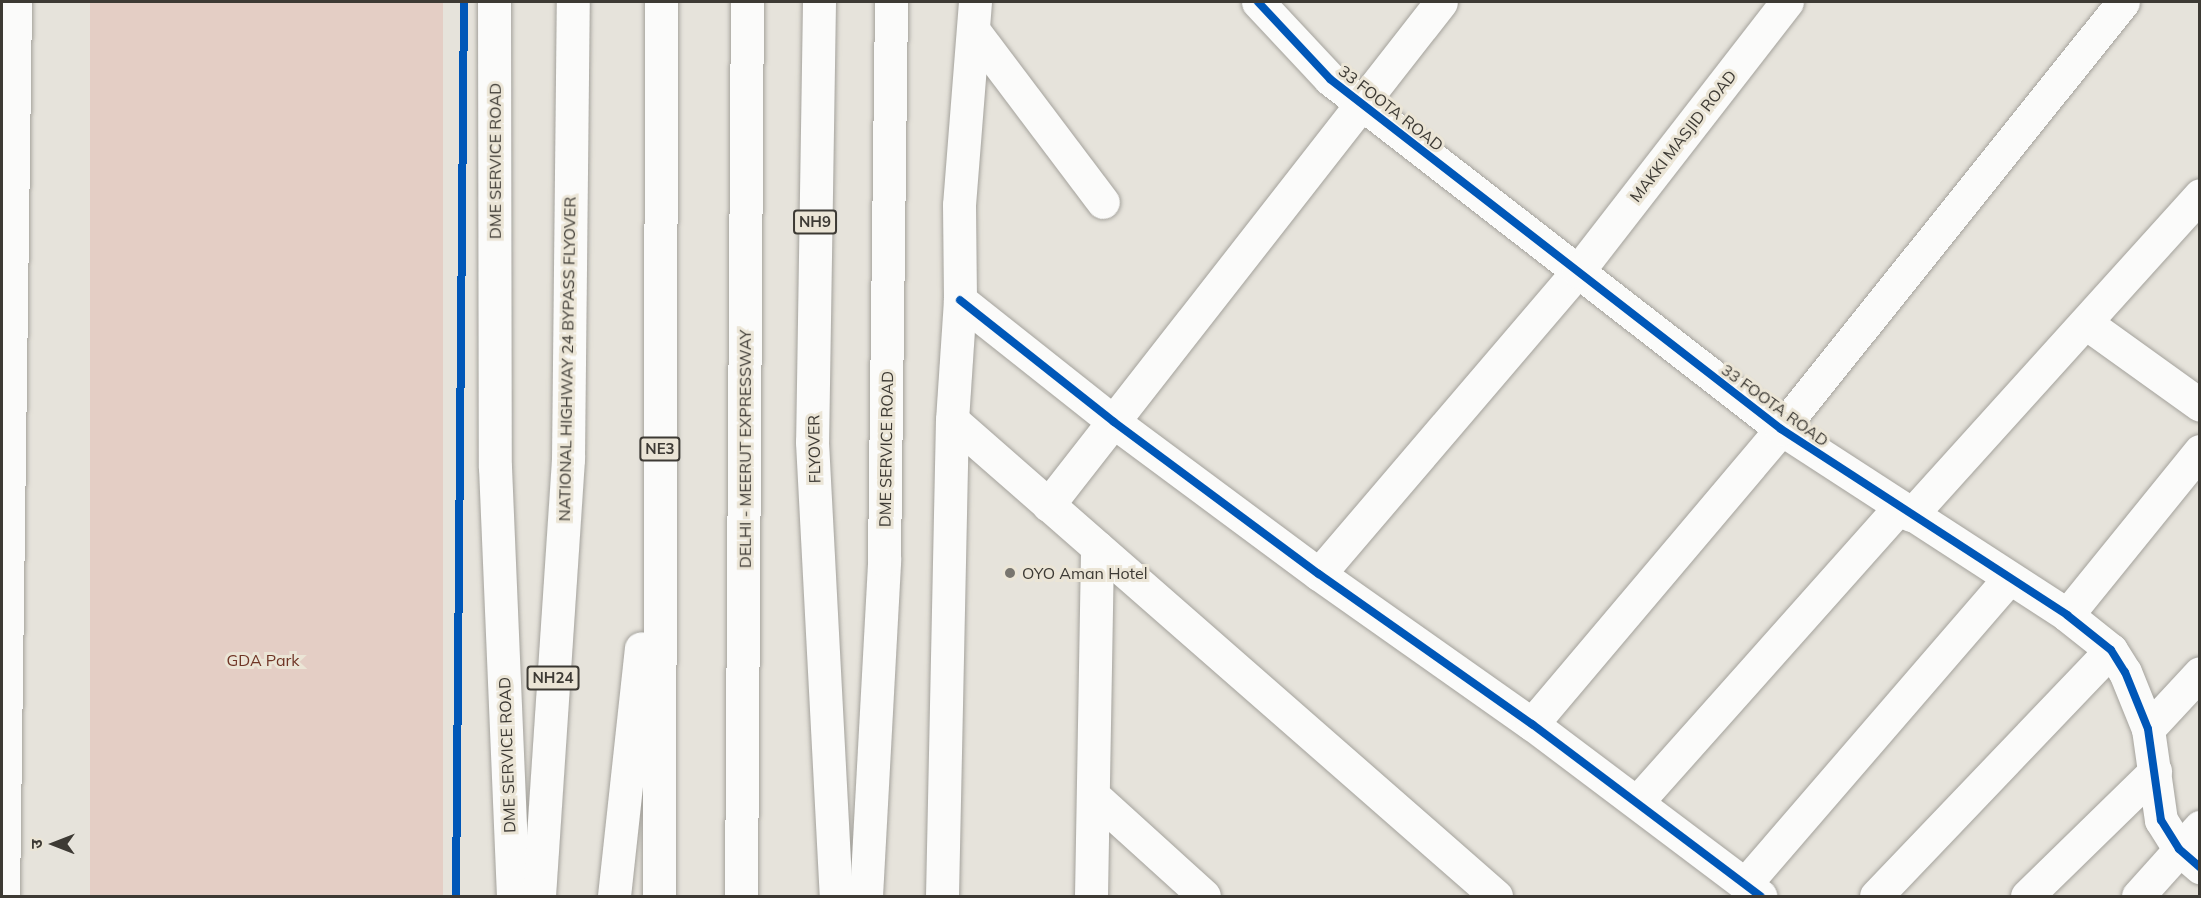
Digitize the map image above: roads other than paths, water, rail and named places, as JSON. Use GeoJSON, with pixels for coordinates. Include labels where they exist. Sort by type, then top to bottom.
{"type":"FeatureCollection","features":[{"type":"Feature","properties":{"kind":"main road"},"geometry":{"type":"LineString","coordinates":[[3,897],[15,2]]}},
{"type":"Feature","properties":{"kind":"main road","name":"DME SERVICE ROAD"},"geometry":{"type":"LineString","coordinates":[[495,2],[495,467],[513,897]]}},
{"type":"Feature","properties":{"kind":"main road","name":"NATIONAL HIGHWAY 24 BYPASS FLYOVER"},"geometry":{"type":"LineString","coordinates":[[539,897],[568,459],[573,2]]}},
{"type":"Feature","properties":{"kind":"main road","name":"NE3"},"geometry":{"type":"LineString","coordinates":[[659,897],[661,2]]}},
{"type":"Feature","properties":{"kind":"main road","name":"DELHI - MEERUT EXPRESSWAY"},"geometry":{"type":"LineString","coordinates":[[741,897],[747,2]]}},
{"type":"Feature","properties":{"kind":"main road","name":"FLYOVER"},"geometry":{"type":"LineString","coordinates":[[819,2],[812,441],[837,897]]}},
{"type":"Feature","properties":{"kind":"main road","name":"DME SERVICE ROAD"},"geometry":{"type":"LineString","coordinates":[[866,897],[884,560],[891,2]]}},
{"type":"Feature","properties":{"kind":"main road","name":"33 FOOTA ROAD"},"geometry":{"type":"LineString","coordinates":[[1258,2],[1294,43],[1363,105],[1781,429],[2008,579],[2067,615],[2111,650],[2125,672],[2148,729],[2161,820],[2193,848]]}},
{"type":"Feature","properties":{"kind":"main road"},"geometry":{"type":"LineString","coordinates":[[1048,505],[1363,105],[1441,2]]}},
{"type":"Feature","properties":{"kind":"main road","name":"MAKKI MASJID ROAD"},"geometry":{"type":"LineString","coordinates":[[1319,574],[1578,270],[1787,2]]}},
{"type":"Feature","properties":{"kind":"main road"},"geometry":{"type":"LineString","coordinates":[[1532,724],[1781,429],[2123,2]]}},
{"type":"Feature","properties":{"kind":"main road"},"geometry":{"type":"LineString","coordinates":[[974,16],[1103,202]]}},
{"type":"Feature","properties":{"kind":"main road"},"geometry":{"type":"LineString","coordinates":[[942,897],[952,420],[960,300],[959,205],[974,16]]}},
{"type":"Feature","properties":{"kind":"main road"},"geometry":{"type":"LineString","coordinates":[[1637,802],[1905,512],[2086,323],[2199,195]]}},
{"type":"Feature","properties":{"kind":"main road"},"geometry":{"type":"LineString","coordinates":[[960,300],[1114,422],[1319,574],[1532,724],[1753,890],[2008,579]]}},
{"type":"Feature","properties":{"kind":"main road"},"geometry":{"type":"LineString","coordinates":[[2086,323],[2199,405]]}},
{"type":"Feature","properties":{"kind":"main road"},"geometry":{"type":"LineString","coordinates":[[952,420],[1496,897]]}},
{"type":"Feature","properties":{"kind":"main road"},"geometry":{"type":"LineString","coordinates":[[2067,615],[2199,451]]}},
{"type":"Feature","properties":{"kind":"main road"},"geometry":{"type":"LineString","coordinates":[[614,897],[660,471]]}},
{"type":"Feature","properties":{"kind":"main road"},"geometry":{"type":"LineString","coordinates":[[1090,897],[1095,797],[1097,547]]}},
{"type":"Feature","properties":{"kind":"main road"},"geometry":{"type":"LineString","coordinates":[[1876,897],[2111,650]]}},
{"type":"Feature","properties":{"kind":"main road"},"geometry":{"type":"LineString","coordinates":[[2148,729],[2199,673]]}},
{"type":"Feature","properties":{"kind":"main road"},"geometry":{"type":"LineString","coordinates":[[743,764],[755,897]]}},
{"type":"Feature","properties":{"kind":"main road"},"geometry":{"type":"LineString","coordinates":[[2027,897],[2155,771]]}},
{"type":"Feature","properties":{"kind":"main road"},"geometry":{"type":"LineString","coordinates":[[1095,797],[1204,897]]}},
{"type":"Feature","properties":{"kind":"main road"},"geometry":{"type":"LineString","coordinates":[[2138,897],[2193,848]]}},
{"type":"Feature","properties":{"kind":"place","name":"OYO Aman Hotel"},"geometry":{"type":"Point","coordinates":[1010,573]}},
{"type":"Feature","properties":{"kind":"park label","name":"GDA Park"},"geometry":{"type":"Point","coordinates":[263,660]}}]}
